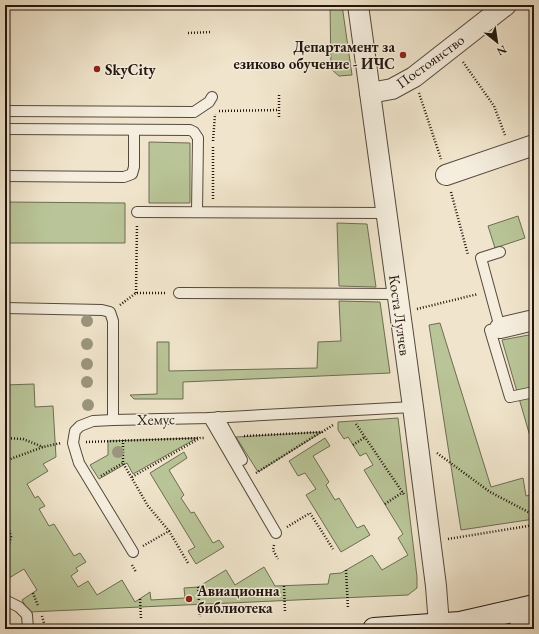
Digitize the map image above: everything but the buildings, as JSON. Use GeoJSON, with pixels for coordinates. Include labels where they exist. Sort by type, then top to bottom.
{"type":"FeatureCollection","features":[{"type":"Feature","properties":{"kind":"street","name":"Коста Лулчев"},"geometry":{"type":"LineString","coordinates":[[358,5],[413,407],[436,586],[439,627]]}},
{"type":"Feature","properties":{"kind":"street","name":"Постоянство"},"geometry":{"type":"LineString","coordinates":[[370,93],[392,89],[414,77],[506,5]]}},
{"type":"Feature","properties":{"kind":"street"},"geometry":{"type":"LineString","coordinates":[[446,175],[534,145]]}},
{"type":"Feature","properties":{"kind":"street"},"geometry":{"type":"LineString","coordinates":[[500,328],[534,320]]}},
{"type":"Feature","properties":{"kind":"street"},"geometry":{"type":"LineString","coordinates":[[374,629],[439,627],[525,615]]}},
{"type":"Feature","properties":{"kind":"lane"},"geometry":{"type":"LineString","coordinates":[[5,111],[194,112],[209,102],[212,97]]}},
{"type":"Feature","properties":{"kind":"lane"},"geometry":{"type":"LineString","coordinates":[[5,129],[190,130],[194,132],[198,138],[198,212]]}},
{"type":"Feature","properties":{"kind":"lane"},"geometry":{"type":"LineString","coordinates":[[5,176],[124,177],[132,174],[134,167],[134,130]]}},
{"type":"Feature","properties":{"kind":"lane"},"geometry":{"type":"LineString","coordinates":[[137,212],[386,213]]}},
{"type":"Feature","properties":{"kind":"lane"},"geometry":{"type":"LineString","coordinates":[[500,252],[481,258],[500,328],[490,330],[510,397],[534,392]]}},
{"type":"Feature","properties":{"kind":"lane"},"geometry":{"type":"LineString","coordinates":[[179,293],[398,294]]}},
{"type":"Feature","properties":{"kind":"lane"},"geometry":{"type":"LineString","coordinates":[[5,308],[102,310],[110,312],[113,321],[113,420]]}},
{"type":"Feature","properties":{"kind":"lane","name":"Хемус"},"geometry":{"type":"LineString","coordinates":[[73,443],[75,431],[80,426],[93,421],[214,417],[413,407]]}},
{"type":"Feature","properties":{"kind":"lane"},"geometry":{"type":"LineString","coordinates":[[214,417],[242,460]]}},
{"type":"Feature","properties":{"kind":"lane"},"geometry":{"type":"LineString","coordinates":[[214,417],[244,480],[276,533]]}},
{"type":"Feature","properties":{"kind":"lane"},"geometry":{"type":"LineString","coordinates":[[73,443],[79,463],[133,552]]}},
{"type":"Feature","properties":{"kind":"lane"},"geometry":{"type":"LineString","coordinates":[[5,600],[19,607],[27,615],[28,629]]}},
{"type":"Feature","properties":{"kind":"path"},"geometry":{"type":"LineString","coordinates":[[188,33],[212,32]]}},
{"type":"Feature","properties":{"kind":"path"},"geometry":{"type":"LineString","coordinates":[[452,47],[494,106],[511,153]]}},
{"type":"Feature","properties":{"kind":"path"},"geometry":{"type":"LineString","coordinates":[[414,77],[446,175]]}},
{"type":"Feature","properties":{"kind":"path"},"geometry":{"type":"LineString","coordinates":[[279,95],[279,118]]}},
{"type":"Feature","properties":{"kind":"path"},"geometry":{"type":"LineString","coordinates":[[212,212],[213,122],[215,114],[221,110],[279,110]]}},
{"type":"Feature","properties":{"kind":"path"},"geometry":{"type":"LineString","coordinates":[[136,293],[137,212]]}},
{"type":"Feature","properties":{"kind":"path"},"geometry":{"type":"LineString","coordinates":[[110,312],[136,293],[179,293]]}},
{"type":"Feature","properties":{"kind":"path"},"geometry":{"type":"LineString","coordinates":[[413,311],[479,294]]}},
{"type":"Feature","properties":{"kind":"path"},"geometry":{"type":"LineString","coordinates":[[347,410],[409,501]]}},
{"type":"Feature","properties":{"kind":"path"},"geometry":{"type":"LineString","coordinates":[[244,480],[322,432]]}},
{"type":"Feature","properties":{"kind":"path"},"geometry":{"type":"LineString","coordinates":[[353,445],[365,437]]}},
{"type":"Feature","properties":{"kind":"path"},"geometry":{"type":"LineString","coordinates":[[5,438],[23,439],[43,446]]}},
{"type":"Feature","properties":{"kind":"path"},"geometry":{"type":"LineString","coordinates":[[5,461],[43,446],[123,440],[200,438]]}},
{"type":"Feature","properties":{"kind":"path"},"geometry":{"type":"LineString","coordinates":[[123,440],[123,463],[148,506],[169,531],[188,563]]}},
{"type":"Feature","properties":{"kind":"path"},"geometry":{"type":"LineString","coordinates":[[432,449],[490,492],[534,515]]}},
{"type":"Feature","properties":{"kind":"path"},"geometry":{"type":"LineString","coordinates":[[385,504],[403,492]]}},
{"type":"Feature","properties":{"kind":"path"},"geometry":{"type":"LineString","coordinates":[[5,513],[11,537],[5,558]]}},
{"type":"Feature","properties":{"kind":"path"},"geometry":{"type":"LineString","coordinates":[[276,533],[310,513],[333,549]]}},
{"type":"Feature","properties":{"kind":"path"},"geometry":{"type":"LineString","coordinates":[[444,540],[534,525]]}},
{"type":"Feature","properties":{"kind":"path"},"geometry":{"type":"LineString","coordinates":[[147,544],[169,531]]}},
{"type":"Feature","properties":{"kind":"path"},"geometry":{"type":"LineString","coordinates":[[273,550],[278,559]]}},
{"type":"Feature","properties":{"kind":"path"},"geometry":{"type":"LineString","coordinates":[[131,564],[136,572]]}},
{"type":"Feature","properties":{"kind":"path"},"geometry":{"type":"LineString","coordinates":[[346,570],[348,609]]}},
{"type":"Feature","properties":{"kind":"path"},"geometry":{"type":"LineString","coordinates":[[284,586],[285,612]]}},
{"type":"Feature","properties":{"kind":"path"},"geometry":{"type":"LineString","coordinates":[[198,587],[200,617]]}},
{"type":"Feature","properties":{"kind":"path"},"geometry":{"type":"LineString","coordinates":[[140,599],[141,619]]}},
{"type":"Feature","properties":{"kind":"green space"},"geometry":{"type":"Polygon","coordinates":[[[330,5],[342,5],[352,75],[339,76],[331,69],[330,5]]]}},
{"type":"Feature","properties":{"kind":"green space"},"geometry":{"type":"Polygon","coordinates":[[[149,142],[190,143],[190,203],[149,203],[149,142]]]}},
{"type":"Feature","properties":{"kind":"green space"},"geometry":{"type":"Polygon","coordinates":[[[5,202],[125,203],[125,243],[5,243],[5,202]]]}},
{"type":"Feature","properties":{"kind":"green space"},"geometry":{"type":"Polygon","coordinates":[[[518,216],[525,238],[495,248],[488,226],[518,216]]]}},
{"type":"Feature","properties":{"kind":"green space"},"geometry":{"type":"Polygon","coordinates":[[[337,223],[367,224],[376,287],[339,286],[337,223]]]}},
{"type":"Feature","properties":{"kind":"green space"},"geometry":{"type":"Polygon","coordinates":[[[339,301],[380,302],[390,373],[183,382],[183,399],[134,399],[130,395],[157,394],[157,342],[169,342],[169,371],[317,368],[318,342],[341,341],[339,301]]]}},
{"type":"Feature","properties":{"kind":"green space"},"geometry":{"type":"Polygon","coordinates":[[[440,323],[491,487],[523,478],[526,496],[534,494],[534,519],[461,530],[429,325],[440,323]]]}},
{"type":"Feature","properties":{"kind":"green space"},"geometry":{"type":"Polygon","coordinates":[[[534,334],[534,450],[502,340],[534,334]]]}},
{"type":"Feature","properties":{"kind":"green space"},"geometry":{"type":"Polygon","coordinates":[[[34,384],[35,407],[53,406],[56,457],[43,464],[48,471],[27,484],[35,498],[38,496],[45,506],[39,509],[49,526],[54,524],[74,556],[80,553],[86,562],[76,568],[78,571],[71,576],[78,587],[88,581],[97,595],[122,580],[135,602],[150,592],[151,600],[185,598],[184,588],[198,587],[226,570],[235,585],[264,567],[275,586],[328,584],[330,574],[341,573],[372,555],[382,570],[408,555],[398,538],[403,534],[364,470],[373,465],[366,453],[360,456],[348,437],[344,439],[338,430],[338,422],[398,418],[417,577],[417,588],[408,595],[29,612],[22,600],[37,590],[24,569],[9,578],[5,572],[5,385],[34,384]]]}},
{"type":"Feature","properties":{"kind":"green space"},"geometry":{"type":"Polygon","coordinates":[[[322,432],[258,472],[236,437],[322,432]]]}},
{"type":"Feature","properties":{"kind":"green space"},"geometry":{"type":"Polygon","coordinates":[[[197,438],[133,474],[127,463],[99,479],[90,465],[108,455],[108,441],[197,438]]]}},
{"type":"Feature","properties":{"kind":"green space"},"geometry":{"type":"Polygon","coordinates":[[[325,438],[330,446],[313,456],[329,482],[326,485],[335,500],[339,498],[357,528],[364,525],[370,535],[341,552],[306,495],[316,489],[305,473],[298,476],[289,461],[325,438]]]}},
{"type":"Feature","properties":{"kind":"green space"},"geometry":{"type":"Polygon","coordinates":[[[184,452],[187,458],[169,470],[184,495],[181,498],[191,513],[194,512],[213,543],[219,540],[224,547],[196,564],[188,551],[195,547],[150,473],[184,452]]]}},
{"type":"Feature","properties":{"kind":"place","name":"Департамент за езиково обучение - ИЧС"},"geometry":{"type":"Point","coordinates":[403,55]}},
{"type":"Feature","properties":{"kind":"place","name":"SkyCity"},"geometry":{"type":"Point","coordinates":[97,69]}},
{"type":"Feature","properties":{"kind":"place","name":"Авиационна библиотека"},"geometry":{"type":"Point","coordinates":[189,599]}}]}
